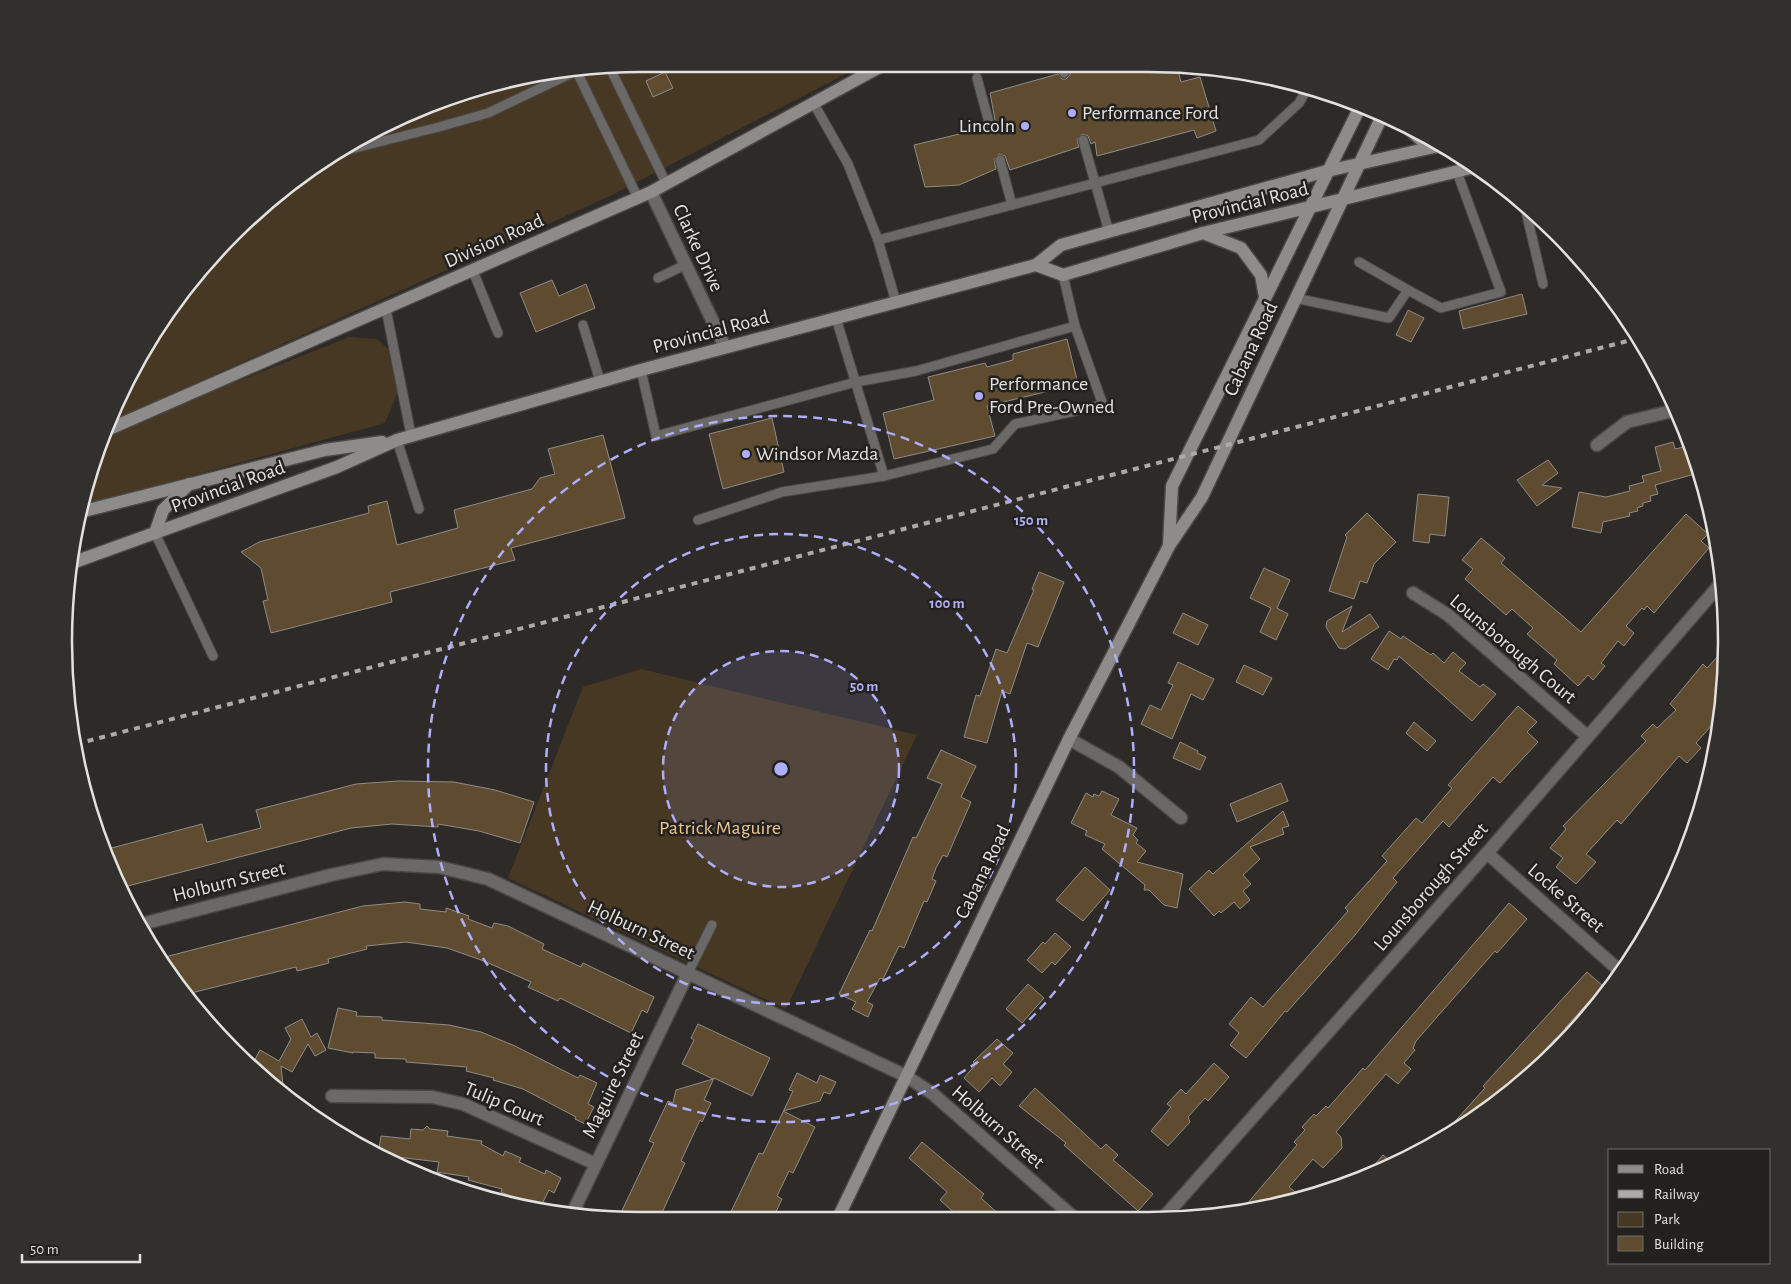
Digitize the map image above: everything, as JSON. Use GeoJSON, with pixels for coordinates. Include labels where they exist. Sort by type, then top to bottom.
{"type":"FeatureCollection","features":[{"type":"Feature","properties":{"kind":"main road","name":"Division Road"},"geometry":{"type":"LineString","coordinates":[[115,426],[651,192],[871,72]]}},
{"type":"Feature","properties":{"kind":"main road","name":"Cabana Road"},"geometry":{"type":"LineString","coordinates":[[1169,546],[1172,486],[1357,112]]}},
{"type":"Feature","properties":{"kind":"main road","name":"Cabana Road"},"geometry":{"type":"LineString","coordinates":[[841,1212],[1069,739],[1169,546],[1202,497],[1341,199],[1379,121]]}},
{"type":"Feature","properties":{"kind":"main road","name":"Provincial Road"},"geometry":{"type":"LineString","coordinates":[[78,561],[337,467],[411,435],[725,347],[1036,265],[1061,245],[1327,171],[1431,148]]}},
{"type":"Feature","properties":{"kind":"main road","name":"Provincial Road"},"geometry":{"type":"LineString","coordinates":[[1063,274],[1203,233],[1467,169]]}},
{"type":"Feature","properties":{"kind":"main road"},"geometry":{"type":"LineString","coordinates":[[1203,233],[1241,248],[1262,275],[1265,297]]}},
{"type":"Feature","properties":{"kind":"main road"},"geometry":{"type":"LineString","coordinates":[[1036,265],[1063,274]]}},
{"type":"Feature","properties":{"kind":"main road","name":"Provincial Road"},"geometry":{"type":"LineString","coordinates":[[88,510],[325,450],[397,440]]}},
{"type":"Feature","properties":{"kind":"main road"},"geometry":{"type":"LineString","coordinates":[[155,533],[164,510],[191,483]]}},
{"type":"Feature","properties":{"kind":"street","name":"Clarke Drive"},"geometry":{"type":"LineString","coordinates":[[651,192],[725,347]]}},
{"type":"Feature","properties":{"kind":"street"},"geometry":{"type":"LineString","coordinates":[[1597,444],[1627,422],[1670,412]]}},
{"type":"Feature","properties":{"kind":"street","name":"Lounsborough Street"},"geometry":{"type":"LineString","coordinates":[[1170,1211],[1487,853],[1716,589]]}},
{"type":"Feature","properties":{"kind":"street","name":"Lounsborough Court"},"geometry":{"type":"LineString","coordinates":[[1413,593],[1448,615],[1587,736]]}},
{"type":"Feature","properties":{"kind":"street"},"geometry":{"type":"LineString","coordinates":[[1069,739],[1119,767],[1181,818]]}},
{"type":"Feature","properties":{"kind":"street","name":"Locke Street"},"geometry":{"type":"LineString","coordinates":[[1487,853],[1617,967]]}},
{"type":"Feature","properties":{"kind":"street","name":"Holburn Street"},"geometry":{"type":"LineString","coordinates":[[147,923],[331,875],[383,864],[439,867],[488,879],[906,1076],[933,1094],[1067,1212]]}},
{"type":"Feature","properties":{"kind":"street","name":"Maguire Street"},"geometry":{"type":"LineString","coordinates":[[575,1208],[688,973]]}},
{"type":"Feature","properties":{"kind":"street","name":"Tulip Court"},"geometry":{"type":"LineString","coordinates":[[332,1096],[432,1098],[463,1104],[596,1164]]}},
{"type":"Feature","properties":{"kind":"lane"},"geometry":{"type":"LineString","coordinates":[[613,74],[666,183]]}},
{"type":"Feature","properties":{"kind":"lane"},"geometry":{"type":"LineString","coordinates":[[578,76],[638,198]]}},
{"type":"Feature","properties":{"kind":"lane"},"geometry":{"type":"LineString","coordinates":[[362,146],[439,127],[488,112],[561,78]]}},
{"type":"Feature","properties":{"kind":"lane"},"geometry":{"type":"LineString","coordinates":[[977,78],[990,126]]}},
{"type":"Feature","properties":{"kind":"lane"},"geometry":{"type":"LineString","coordinates":[[878,240],[1259,140],[1299,103],[1304,94]]}},
{"type":"Feature","properties":{"kind":"lane"},"geometry":{"type":"LineString","coordinates":[[814,104],[848,164],[878,240],[896,302]]}},
{"type":"Feature","properties":{"kind":"lane"},"geometry":{"type":"LineString","coordinates":[[1083,140],[1109,232]]}},
{"type":"Feature","properties":{"kind":"lane"},"geometry":{"type":"LineString","coordinates":[[1000,160],[1012,205]]}},
{"type":"Feature","properties":{"kind":"lane"},"geometry":{"type":"LineString","coordinates":[[1359,262],[1441,308],[1502,292],[1457,172]]}},
{"type":"Feature","properties":{"kind":"lane"},"geometry":{"type":"LineString","coordinates":[[1527,217],[1543,284]]}},
{"type":"Feature","properties":{"kind":"lane"},"geometry":{"type":"LineString","coordinates":[[658,278],[686,264]]}},
{"type":"Feature","properties":{"kind":"lane"},"geometry":{"type":"LineString","coordinates":[[473,271],[498,333]]}},
{"type":"Feature","properties":{"kind":"lane"},"geometry":{"type":"LineString","coordinates":[[698,520],[782,492],[884,476],[993,449],[1015,424],[1103,405],[1074,326],[1063,274]]}},
{"type":"Feature","properties":{"kind":"lane"},"geometry":{"type":"LineString","coordinates":[[1295,298],[1390,318],[1408,290]]}},
{"type":"Feature","properties":{"kind":"lane"},"geometry":{"type":"LineString","coordinates":[[386,309],[411,435]]}},
{"type":"Feature","properties":{"kind":"lane"},"geometry":{"type":"LineString","coordinates":[[836,318],[884,476]]}},
{"type":"Feature","properties":{"kind":"lane"},"geometry":{"type":"LineString","coordinates":[[583,324],[600,381]]}},
{"type":"Feature","properties":{"kind":"lane"},"geometry":{"type":"LineString","coordinates":[[641,370],[656,436],[856,382],[916,371],[1074,326]]}},
{"type":"Feature","properties":{"kind":"lane"},"geometry":{"type":"LineString","coordinates":[[397,440],[419,509]]}},
{"type":"Feature","properties":{"kind":"lane"},"geometry":{"type":"LineString","coordinates":[[155,533],[213,656]]}},
{"type":"Feature","properties":{"kind":"lane"},"geometry":{"type":"LineString","coordinates":[[688,973],[712,924]]}},
{"type":"Feature","properties":{"kind":"green space"},"geometry":{"type":"Polygon","coordinates":[[[642,72],[850,72],[610,196],[119,418],[131,390],[168,326],[190,295],[239,239],[295,190],[326,168],[390,131],[459,103],[495,92],[531,83],[568,77],[642,72]]]}},
{"type":"Feature","properties":{"kind":"green space"},"geometry":{"type":"Polygon","coordinates":[[[349,337],[377,339],[388,349],[399,389],[385,423],[90,504],[112,436],[223,387],[349,337]]]}},
{"type":"Feature","properties":{"kind":"green space","name":"Patrick Maguire"},"geometry":{"type":"Polygon","coordinates":[[[641,669],[917,735],[786,1009],[508,878],[583,687],[641,669]]]}},
{"type":"Feature","properties":{"kind":"building"},"geometry":{"type":"Polygon","coordinates":[[[665,72],[673,88],[653,97],[646,81],[665,72]]]}},
{"type":"Feature","properties":{"kind":"building"},"geometry":{"type":"Polygon","coordinates":[[[1070,72],[1179,74],[1181,82],[1200,77],[1216,131],[1197,138],[1194,130],[1097,156],[1095,142],[1091,144],[1088,136],[1082,134],[1077,139],[1079,147],[1010,170],[1005,156],[999,154],[994,159],[996,169],[959,185],[925,187],[914,145],[984,128],[988,132],[992,132],[996,125],[990,93],[1058,74],[1062,79],[1066,79],[1070,72]]]}},
{"type":"Feature","properties":{"kind":"building"},"geometry":{"type":"Polygon","coordinates":[[[552,280],[559,296],[586,284],[595,308],[536,332],[520,293],[552,280]]]}},
{"type":"Feature","properties":{"kind":"building"},"geometry":{"type":"Polygon","coordinates":[[[1522,294],[1527,314],[1463,329],[1459,311],[1522,294]]]}},
{"type":"Feature","properties":{"kind":"building"},"geometry":{"type":"Polygon","coordinates":[[[1408,310],[1424,318],[1411,342],[1396,335],[1408,310]]]}},
{"type":"Feature","properties":{"kind":"building"},"geometry":{"type":"Polygon","coordinates":[[[1067,339],[1078,384],[987,406],[995,436],[894,459],[883,413],[934,400],[928,377],[985,363],[987,367],[1013,360],[1013,354],[1067,339]]]}},
{"type":"Feature","properties":{"kind":"building"},"geometry":{"type":"Polygon","coordinates":[[[772,418],[784,472],[723,489],[709,434],[772,418]]]}},
{"type":"Feature","properties":{"kind":"building"},"geometry":{"type":"Polygon","coordinates":[[[603,435],[625,518],[511,548],[515,560],[390,592],[392,602],[271,633],[263,601],[268,600],[261,568],[241,552],[259,542],[369,513],[368,506],[387,501],[397,545],[458,528],[454,510],[532,489],[540,478],[555,474],[548,449],[603,435]]]}},
{"type":"Feature","properties":{"kind":"building"},"geometry":{"type":"Polygon","coordinates":[[[1673,442],[1675,449],[1684,447],[1693,475],[1655,485],[1658,494],[1650,496],[1651,501],[1643,503],[1643,506],[1637,508],[1638,511],[1629,513],[1630,516],[1603,522],[1601,533],[1572,527],[1579,492],[1606,497],[1630,491],[1629,486],[1644,482],[1642,476],[1661,471],[1655,447],[1673,442]]]}},
{"type":"Feature","properties":{"kind":"building"},"geometry":{"type":"Polygon","coordinates":[[[1548,460],[1558,473],[1542,485],[1562,488],[1537,506],[1517,480],[1548,460]]]}},
{"type":"Feature","properties":{"kind":"building"},"geometry":{"type":"Polygon","coordinates":[[[1418,494],[1449,497],[1445,536],[1430,534],[1429,543],[1413,541],[1418,494]]]}},
{"type":"Feature","properties":{"kind":"building"},"geometry":{"type":"Polygon","coordinates":[[[1367,513],[1396,542],[1374,564],[1367,583],[1360,581],[1354,599],[1329,591],[1347,537],[1345,535],[1367,513]]]}},
{"type":"Feature","properties":{"kind":"building"},"geometry":{"type":"Polygon","coordinates":[[[1686,514],[1708,534],[1701,541],[1709,548],[1654,613],[1647,606],[1644,610],[1642,608],[1626,626],[1634,633],[1624,646],[1618,641],[1601,663],[1605,666],[1593,680],[1588,675],[1578,686],[1554,664],[1557,660],[1527,634],[1533,628],[1512,609],[1506,615],[1465,579],[1473,569],[1462,560],[1481,538],[1505,558],[1501,563],[1581,632],[1686,514]]]}},
{"type":"Feature","properties":{"kind":"building"},"geometry":{"type":"Polygon","coordinates":[[[1264,568],[1290,580],[1277,608],[1288,614],[1276,640],[1260,632],[1271,608],[1250,598],[1264,568]]]}},
{"type":"Feature","properties":{"kind":"building"},"geometry":{"type":"Polygon","coordinates":[[[1039,572],[1064,582],[1038,647],[1027,643],[1010,694],[1002,691],[987,743],[964,737],[976,695],[980,696],[996,649],[1007,653],[1034,590],[1032,589],[1039,572]]]}},
{"type":"Feature","properties":{"kind":"building"},"geometry":{"type":"Polygon","coordinates":[[[1352,606],[1342,632],[1370,614],[1379,627],[1345,649],[1339,648],[1326,627],[1327,621],[1352,606]]]}},
{"type":"Feature","properties":{"kind":"building"},"geometry":{"type":"Polygon","coordinates":[[[1183,613],[1208,625],[1198,645],[1173,633],[1183,613]]]}},
{"type":"Feature","properties":{"kind":"building"},"geometry":{"type":"Polygon","coordinates":[[[1389,631],[1401,639],[1403,636],[1431,655],[1433,653],[1444,663],[1453,652],[1466,663],[1459,671],[1480,687],[1483,684],[1496,694],[1472,721],[1399,656],[1397,660],[1394,659],[1388,670],[1371,659],[1389,631]]]}},
{"type":"Feature","properties":{"kind":"building"},"geometry":{"type":"Polygon","coordinates":[[[1718,656],[1713,724],[1696,743],[1701,748],[1687,763],[1679,756],[1621,824],[1617,820],[1586,854],[1596,862],[1576,884],[1556,867],[1563,858],[1550,848],[1566,829],[1563,826],[1646,741],[1641,736],[1653,724],[1657,728],[1676,710],[1670,704],[1703,664],[1707,668],[1718,656]]]}},
{"type":"Feature","properties":{"kind":"building"},"geometry":{"type":"Polygon","coordinates":[[[1178,662],[1214,679],[1203,700],[1191,694],[1172,739],[1141,724],[1150,705],[1161,710],[1173,685],[1168,683],[1178,662]]]}},
{"type":"Feature","properties":{"kind":"building"},"geometry":{"type":"Polygon","coordinates":[[[1244,665],[1272,678],[1263,695],[1236,682],[1244,665]]]}},
{"type":"Feature","properties":{"kind":"building"},"geometry":{"type":"Polygon","coordinates":[[[1518,706],[1537,722],[1527,732],[1538,742],[1500,783],[1493,777],[1449,827],[1443,821],[1393,878],[1397,882],[1355,935],[1287,1012],[1285,1011],[1246,1058],[1230,1045],[1239,1033],[1229,1024],[1251,997],[1263,1007],[1348,911],[1345,908],[1387,861],[1382,856],[1416,818],[1422,823],[1452,788],[1448,785],[1518,706]]]}},
{"type":"Feature","properties":{"kind":"building"},"geometry":{"type":"Polygon","coordinates":[[[1414,722],[1436,741],[1427,751],[1406,733],[1414,722]]]}},
{"type":"Feature","properties":{"kind":"building"},"geometry":{"type":"Polygon","coordinates":[[[1180,742],[1206,757],[1200,770],[1173,758],[1180,742]]]}},
{"type":"Feature","properties":{"kind":"building"},"geometry":{"type":"Polygon","coordinates":[[[941,750],[976,766],[961,797],[971,802],[947,857],[943,855],[936,868],[932,879],[936,881],[927,902],[924,901],[904,948],[899,946],[883,979],[880,978],[867,1002],[873,1005],[868,1017],[852,1009],[856,1002],[839,994],[870,930],[872,931],[913,837],[916,838],[942,784],[927,778],[941,750]]]}},
{"type":"Feature","properties":{"kind":"building"},"geometry":{"type":"Polygon","coordinates":[[[398,781],[454,782],[495,790],[534,802],[520,843],[479,831],[438,824],[438,827],[392,824],[351,828],[127,886],[112,848],[202,824],[207,842],[261,828],[256,810],[356,784],[398,781]]]}},
{"type":"Feature","properties":{"kind":"building"},"geometry":{"type":"Polygon","coordinates":[[[1281,783],[1288,801],[1237,822],[1230,804],[1281,783]]]}},
{"type":"Feature","properties":{"kind":"building"},"geometry":{"type":"Polygon","coordinates":[[[1102,791],[1119,799],[1111,815],[1137,828],[1133,835],[1138,840],[1136,843],[1146,851],[1137,862],[1183,874],[1177,908],[1164,905],[1149,890],[1144,890],[1145,885],[1102,849],[1105,844],[1085,835],[1087,831],[1071,823],[1086,793],[1093,797],[1094,794],[1099,796],[1102,791]]]}},
{"type":"Feature","properties":{"kind":"building"},"geometry":{"type":"Polygon","coordinates":[[[1283,811],[1289,826],[1282,828],[1284,834],[1250,847],[1260,859],[1243,875],[1251,884],[1243,891],[1250,900],[1240,909],[1234,902],[1221,913],[1219,911],[1214,916],[1189,889],[1209,870],[1213,874],[1283,811]]]}},
{"type":"Feature","properties":{"kind":"building"},"geometry":{"type":"Polygon","coordinates":[[[1085,867],[1110,890],[1083,921],[1056,900],[1085,867]]]}},
{"type":"Feature","properties":{"kind":"building"},"geometry":{"type":"Polygon","coordinates":[[[405,902],[420,904],[420,909],[446,912],[446,908],[469,916],[468,919],[492,928],[494,923],[508,926],[544,944],[542,949],[581,967],[583,963],[654,997],[647,1013],[642,1010],[631,1033],[560,998],[558,1001],[528,987],[531,982],[484,961],[447,948],[406,942],[366,946],[367,949],[328,959],[329,963],[297,971],[296,967],[193,993],[167,956],[363,906],[405,902]]]}},
{"type":"Feature","properties":{"kind":"building"},"geometry":{"type":"Polygon","coordinates":[[[1509,903],[1527,919],[1497,953],[1495,951],[1416,1041],[1413,1048],[1415,1050],[1404,1063],[1411,1069],[1398,1084],[1386,1074],[1336,1132],[1341,1137],[1342,1148],[1323,1168],[1313,1159],[1289,1187],[1295,1192],[1248,1203],[1297,1145],[1294,1142],[1305,1130],[1302,1127],[1314,1114],[1316,1116],[1326,1106],[1328,1108],[1363,1068],[1365,1070],[1509,903]]]}},
{"type":"Feature","properties":{"kind":"building"},"geometry":{"type":"Polygon","coordinates":[[[1055,933],[1071,947],[1055,965],[1052,962],[1042,973],[1027,960],[1043,942],[1045,944],[1055,933]]]}},
{"type":"Feature","properties":{"kind":"building"},"geometry":{"type":"Polygon","coordinates":[[[1587,972],[1603,986],[1557,1039],[1556,1038],[1539,1057],[1496,1094],[1453,1123],[1485,1088],[1483,1086],[1587,972]]]}},
{"type":"Feature","properties":{"kind":"building"},"geometry":{"type":"Polygon","coordinates":[[[1028,984],[1044,998],[1022,1023],[1006,1009],[1028,984]]]}},
{"type":"Feature","properties":{"kind":"building"},"geometry":{"type":"Polygon","coordinates":[[[338,1008],[357,1012],[356,1016],[382,1017],[382,1020],[449,1025],[481,1032],[515,1046],[578,1078],[580,1075],[597,1083],[588,1104],[594,1107],[585,1124],[575,1119],[576,1117],[523,1089],[493,1080],[494,1078],[466,1071],[467,1067],[406,1062],[406,1059],[375,1058],[375,1053],[353,1053],[328,1048],[338,1008]]]}},
{"type":"Feature","properties":{"kind":"building"},"geometry":{"type":"Polygon","coordinates":[[[302,1019],[311,1037],[317,1033],[326,1050],[315,1056],[308,1044],[292,1072],[281,1066],[283,1084],[255,1059],[260,1050],[279,1061],[291,1039],[285,1028],[302,1019]]]}},
{"type":"Feature","properties":{"kind":"building"},"geometry":{"type":"Polygon","coordinates":[[[698,1024],[770,1058],[752,1096],[714,1078],[704,1100],[711,1103],[702,1122],[700,1120],[681,1161],[685,1163],[662,1212],[622,1211],[654,1143],[649,1141],[668,1101],[673,1103],[676,1090],[713,1079],[682,1064],[694,1040],[691,1038],[698,1024]]]}},
{"type":"Feature","properties":{"kind":"building"},"geometry":{"type":"Polygon","coordinates":[[[997,1039],[1013,1053],[1003,1064],[1012,1072],[1000,1086],[992,1078],[979,1092],[964,1078],[976,1064],[973,1062],[997,1039]]]}},
{"type":"Feature","properties":{"kind":"building"},"geometry":{"type":"Polygon","coordinates":[[[1214,1063],[1229,1077],[1208,1101],[1205,1098],[1188,1117],[1190,1122],[1168,1146],[1151,1131],[1171,1107],[1167,1104],[1181,1089],[1186,1094],[1214,1063]]]}},
{"type":"Feature","properties":{"kind":"building"},"geometry":{"type":"Polygon","coordinates":[[[797,1073],[817,1083],[820,1075],[836,1082],[830,1094],[824,1092],[820,1101],[784,1111],[793,1091],[789,1090],[797,1073]]]}},
{"type":"Feature","properties":{"kind":"building"},"geometry":{"type":"Polygon","coordinates":[[[1035,1088],[1101,1149],[1106,1144],[1118,1155],[1113,1160],[1153,1194],[1138,1211],[1064,1145],[1066,1143],[1019,1106],[1035,1088]]]}},
{"type":"Feature","properties":{"kind":"building"},"geometry":{"type":"Polygon","coordinates":[[[783,1111],[815,1127],[793,1173],[789,1171],[777,1196],[782,1199],[776,1212],[731,1212],[759,1153],[763,1154],[783,1111]]]}},
{"type":"Feature","properties":{"kind":"building"},"geometry":{"type":"Polygon","coordinates":[[[427,1126],[430,1129],[448,1131],[447,1136],[482,1141],[481,1144],[503,1156],[505,1151],[521,1158],[519,1162],[545,1174],[546,1170],[561,1178],[554,1193],[549,1190],[543,1203],[531,1201],[501,1192],[502,1189],[468,1180],[469,1177],[437,1172],[439,1162],[400,1157],[379,1147],[381,1136],[410,1139],[411,1129],[423,1130],[427,1126]]]}},
{"type":"Feature","properties":{"kind":"building"},"geometry":{"type":"Polygon","coordinates":[[[922,1142],[984,1194],[981,1198],[996,1212],[953,1212],[940,1200],[947,1192],[909,1158],[922,1142]]]}},
{"type":"Feature","properties":{"kind":"building"},"geometry":{"type":"Polygon","coordinates":[[[1383,1155],[1388,1159],[1375,1165],[1383,1155]]]}},
{"type":"Feature","properties":{"kind":"railway"},"geometry":{"type":"LineString","coordinates":[[81,743],[1632,340]]}},
{"type":"Feature","properties":{"kind":"place","name":"Performance Ford"},"geometry":{"type":"Point","coordinates":[1072,113]}},
{"type":"Feature","properties":{"kind":"place","name":"Lincoln"},"geometry":{"type":"Point","coordinates":[1025,126]}},
{"type":"Feature","properties":{"kind":"place","name":"Performance Ford Pre-Owned"},"geometry":{"type":"Point","coordinates":[979,396]}},
{"type":"Feature","properties":{"kind":"place","name":"Windsor Mazda"},"geometry":{"type":"Point","coordinates":[746,454]}}]}
